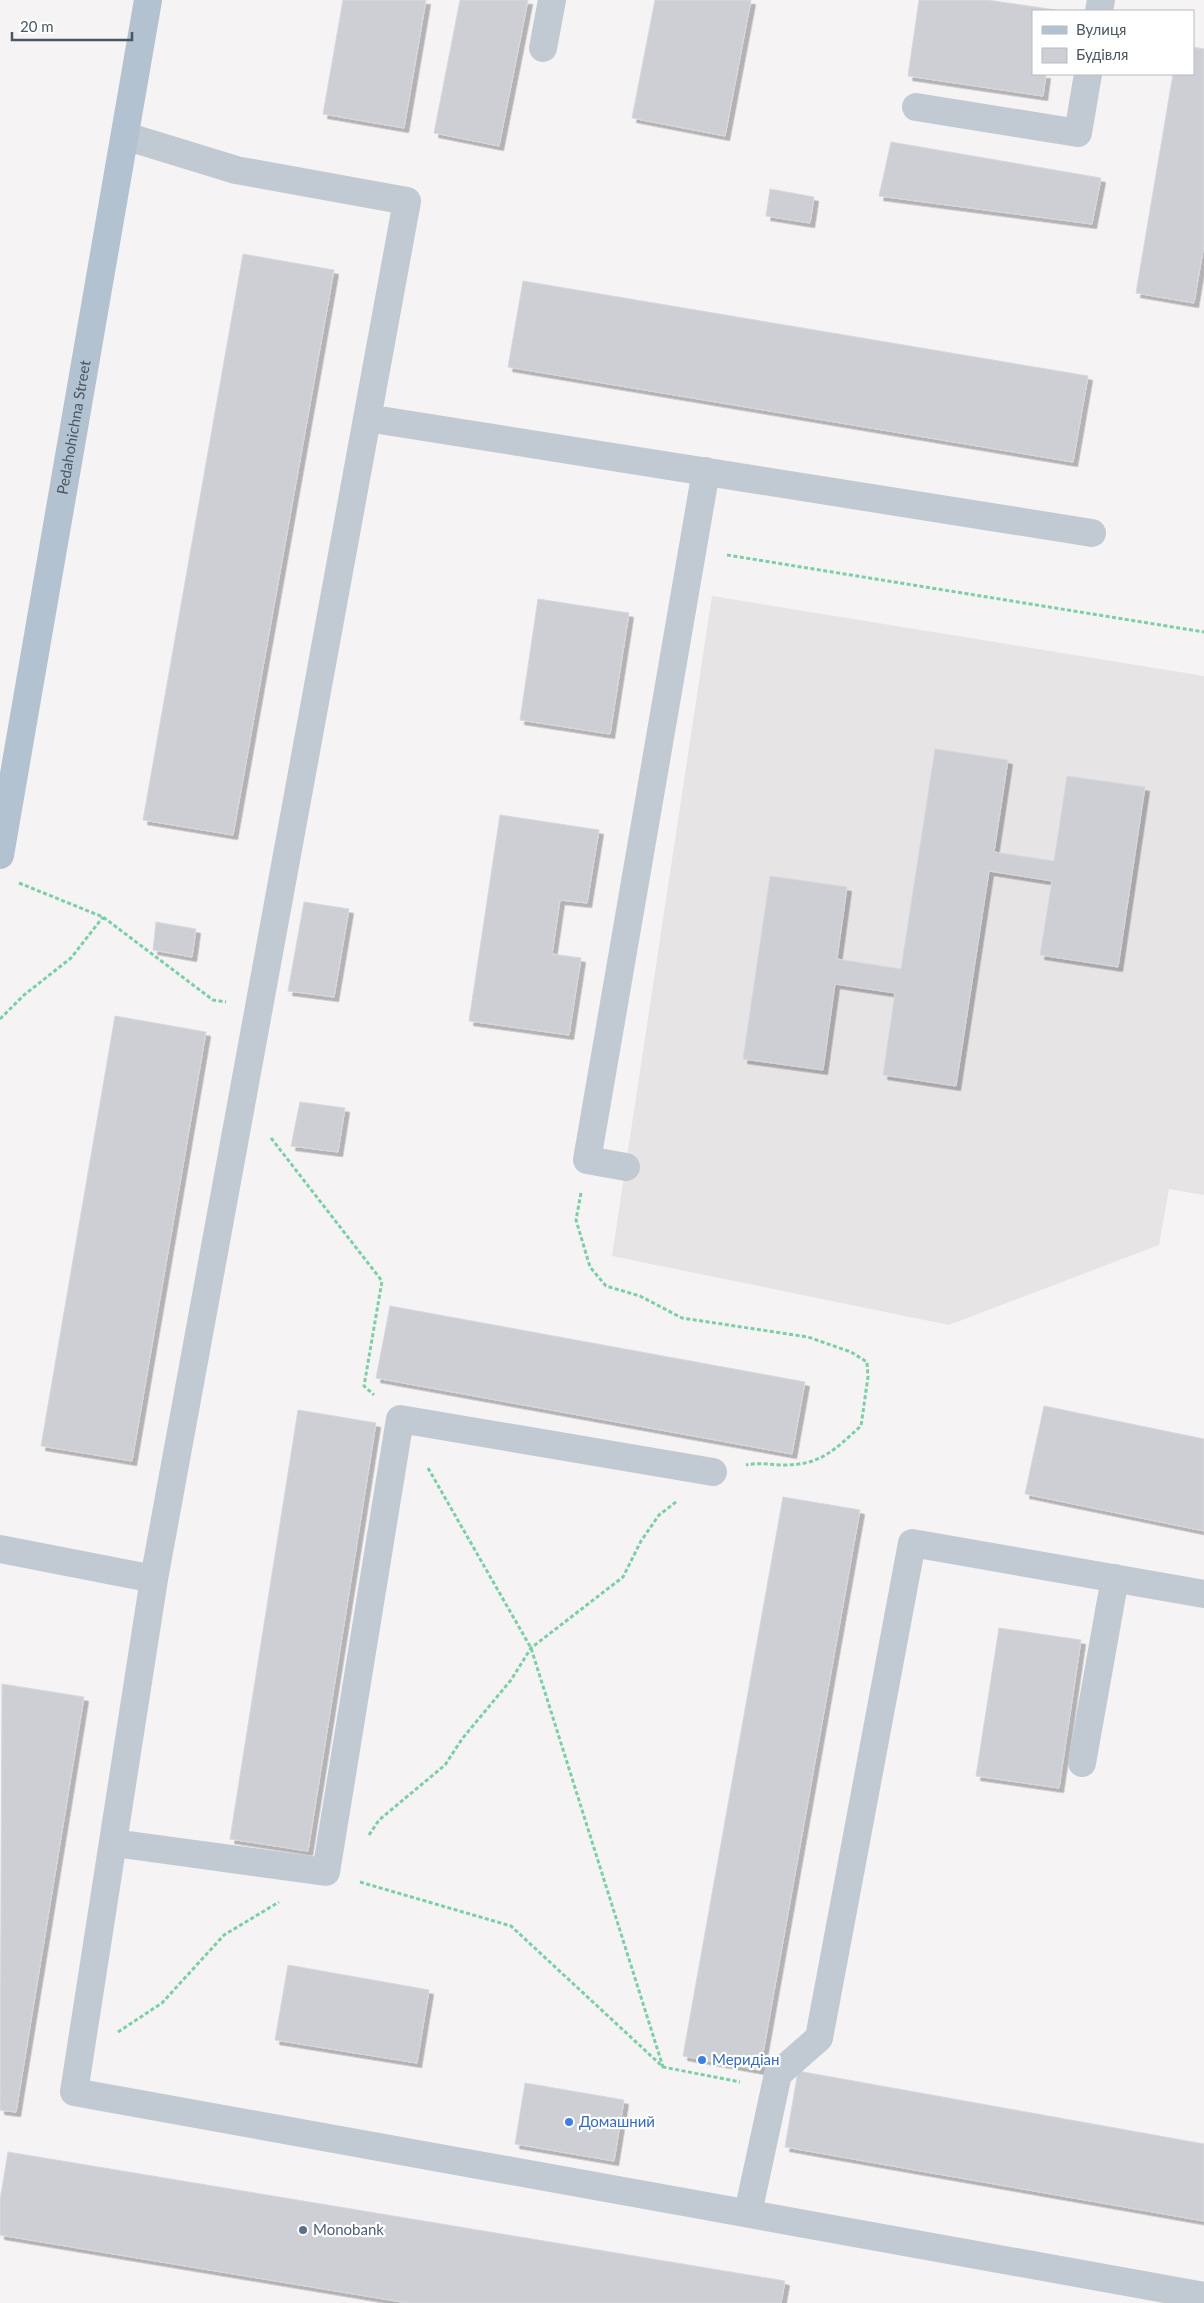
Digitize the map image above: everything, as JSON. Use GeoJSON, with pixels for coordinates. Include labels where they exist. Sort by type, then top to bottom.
{"type":"FeatureCollection","features":[{"type":"Feature","properties":{"kind":"main road","name":"Pedahohichna Street"},"geometry":{"type":"LineString","coordinates":[[0,855],[148,0]]}},
{"type":"Feature","properties":{"kind":"lane"},"geometry":{"type":"LineString","coordinates":[[544,48],[552,0]]}},
{"type":"Feature","properties":{"kind":"lane"},"geometry":{"type":"LineString","coordinates":[[916,107],[1078,132],[1088,75]]}},
{"type":"Feature","properties":{"kind":"lane"},"geometry":{"type":"LineString","coordinates":[[125,136],[236,170],[407,201],[154,1579],[74,2092],[1204,2296]]}},
{"type":"Feature","properties":{"kind":"lane"},"geometry":{"type":"LineString","coordinates":[[367,418],[1092,533]]}},
{"type":"Feature","properties":{"kind":"lane"},"geometry":{"type":"LineString","coordinates":[[626,1167],[587,1160],[706,471]]}},
{"type":"Feature","properties":{"kind":"lane"},"geometry":{"type":"LineString","coordinates":[[114,1843],[326,1872],[400,1419],[713,1472]]}},
{"type":"Feature","properties":{"kind":"lane"},"geometry":{"type":"LineString","coordinates":[[748,2213],[778,2074],[819,2038],[912,1543],[1204,1594]]}},
{"type":"Feature","properties":{"kind":"lane"},"geometry":{"type":"LineString","coordinates":[[0,1549],[154,1579]]}},
{"type":"Feature","properties":{"kind":"lane"},"geometry":{"type":"LineString","coordinates":[[1082,1763],[1115,1578]]}},
{"type":"Feature","properties":{"kind":"path"},"geometry":{"type":"LineString","coordinates":[[692,550],[1204,632]]}},
{"type":"Feature","properties":{"kind":"path"},"geometry":{"type":"LineString","coordinates":[[17,882],[103,917],[213,1000],[259,1007]]}},
{"type":"Feature","properties":{"kind":"path"},"geometry":{"type":"LineString","coordinates":[[0,1019],[24,996],[71,958],[103,917]]}},
{"type":"Feature","properties":{"kind":"path"},"geometry":{"type":"LineString","coordinates":[[242,1100],[382,1281],[364,1386],[400,1419],[531,1648],[663,2067]]}},
{"type":"Feature","properties":{"kind":"path"},"geometry":{"type":"LineString","coordinates":[[82,2044],[119,2032],[162,2003],[224,1935],[358,1851],[379,1820],[445,1765],[462,1739],[511,1680],[531,1648],[623,1578],[641,1541],[659,1515],[713,1472],[755,1462],[793,1465],[826,1457],[861,1426],[868,1377],[867,1362],[851,1352],[808,1338],[682,1318],[640,1296],[606,1286],[590,1267],[576,1220],[587,1160]]}},
{"type":"Feature","properties":{"kind":"path"},"geometry":{"type":"LineString","coordinates":[[326,1872],[511,1926],[663,2067],[775,2088]]}},
{"type":"Feature","properties":{"kind":"shaded area"},"geometry":{"type":"Polygon","coordinates":[[[712,596],[1204,676],[1204,1195],[1169,1189],[1159,1245],[949,1325],[612,1256],[712,596]]]}},
{"type":"Feature","properties":{"kind":"building"},"geometry":{"type":"Polygon","coordinates":[[[343,0],[426,0],[404,128],[323,114],[343,0]]]}},
{"type":"Feature","properties":{"kind":"building"},"geometry":{"type":"Polygon","coordinates":[[[460,0],[528,0],[499,146],[434,133],[460,0]]]}},
{"type":"Feature","properties":{"kind":"building"},"geometry":{"type":"Polygon","coordinates":[[[655,0],[751,0],[725,136],[632,118],[655,0]]]}},
{"type":"Feature","properties":{"kind":"building"},"geometry":{"type":"Polygon","coordinates":[[[919,0],[987,0],[1056,10],[1032,10],[1032,75],[1046,75],[1043,96],[908,76],[919,0]]]}},
{"type":"Feature","properties":{"kind":"building"},"geometry":{"type":"Polygon","coordinates":[[[1194,47],[1204,49],[1204,244],[1194,303],[1136,293],[1173,75],[1194,75],[1194,47]]]}},
{"type":"Feature","properties":{"kind":"building"},"geometry":{"type":"Polygon","coordinates":[[[891,142],[1101,178],[1092,224],[879,196],[891,142]]]}},
{"type":"Feature","properties":{"kind":"building"},"geometry":{"type":"Polygon","coordinates":[[[770,189],[814,197],[810,223],[766,216],[770,189]]]}},
{"type":"Feature","properties":{"kind":"building"},"geometry":{"type":"Polygon","coordinates":[[[243,254],[334,270],[233,835],[143,820],[243,254]]]}},
{"type":"Feature","properties":{"kind":"building"},"geometry":{"type":"Polygon","coordinates":[[[523,281],[1088,376],[1073,462],[508,367],[523,281]]]}},
{"type":"Feature","properties":{"kind":"building"},"geometry":{"type":"Polygon","coordinates":[[[538,599],[629,613],[610,734],[520,720],[538,599]]]}},
{"type":"Feature","properties":{"kind":"building"},"geometry":{"type":"Polygon","coordinates":[[[935,749],[1008,760],[994,852],[1054,861],[1067,776],[1145,787],[1118,967],[1040,955],[1052,881],[989,871],[956,1086],[883,1075],[895,993],[835,984],[823,1070],[743,1059],[770,876],[847,887],[837,959],[901,969],[935,749]]]}},
{"type":"Feature","properties":{"kind":"building"},"geometry":{"type":"Polygon","coordinates":[[[500,815],[599,830],[587,903],[560,900],[552,954],[581,958],[569,1035],[469,1021],[500,815]]]}},
{"type":"Feature","properties":{"kind":"building"},"geometry":{"type":"Polygon","coordinates":[[[304,902],[349,909],[334,997],[288,991],[304,902]]]}},
{"type":"Feature","properties":{"kind":"building"},"geometry":{"type":"Polygon","coordinates":[[[156,922],[196,929],[192,957],[153,950],[156,922]]]}},
{"type":"Feature","properties":{"kind":"building"},"geometry":{"type":"Polygon","coordinates":[[[115,1016],[206,1032],[132,1461],[41,1446],[115,1016]]]}},
{"type":"Feature","properties":{"kind":"building"},"geometry":{"type":"Polygon","coordinates":[[[300,1102],[345,1108],[338,1152],[291,1146],[300,1102]]]}},
{"type":"Feature","properties":{"kind":"building"},"geometry":{"type":"Polygon","coordinates":[[[390,1306],[805,1382],[792,1454],[376,1378],[390,1306]]]}},
{"type":"Feature","properties":{"kind":"building"},"geometry":{"type":"Polygon","coordinates":[[[1044,1406],[1204,1439],[1204,1531],[1025,1494],[1044,1406]]]}},
{"type":"Feature","properties":{"kind":"building"},"geometry":{"type":"Polygon","coordinates":[[[298,1410],[376,1423],[308,1851],[230,1839],[298,1410]]]}},
{"type":"Feature","properties":{"kind":"building"},"geometry":{"type":"Polygon","coordinates":[[[783,1497],[860,1510],[760,2070],[683,2056],[783,1497]]]}},
{"type":"Feature","properties":{"kind":"building"},"geometry":{"type":"Polygon","coordinates":[[[999,1628],[1081,1640],[1059,1788],[976,1776],[999,1628]]]}},
{"type":"Feature","properties":{"kind":"building"},"geometry":{"type":"Polygon","coordinates":[[[2,1684],[84,1697],[16,2112],[0,2110],[2,1684]]]}},
{"type":"Feature","properties":{"kind":"building"},"geometry":{"type":"Polygon","coordinates":[[[288,1965],[429,1990],[417,2063],[275,2040],[288,1965]]]}},
{"type":"Feature","properties":{"kind":"building"},"geometry":{"type":"Polygon","coordinates":[[[798,2071],[1204,2144],[1204,2221],[785,2147],[798,2071]]]}},
{"type":"Feature","properties":{"kind":"building","name":"Домашний"},"geometry":{"type":"Polygon","coordinates":[[[525,2083],[624,2100],[614,2161],[515,2144],[525,2083]]]}},
{"type":"Feature","properties":{"kind":"building"},"geometry":{"type":"Polygon","coordinates":[[[8,2152],[785,2281],[781,2303],[408,2303],[0,2235],[0,2200],[8,2152]]]}},
{"type":"Feature","properties":{"kind":"place","name":"Меридіан"},"geometry":{"type":"Point","coordinates":[702,2060]}},
{"type":"Feature","properties":{"kind":"place","name":"Домашний"},"geometry":{"type":"Point","coordinates":[569,2122]}},
{"type":"Feature","properties":{"kind":"place","name":"Monobank"},"geometry":{"type":"Point","coordinates":[303,2230]}}]}
